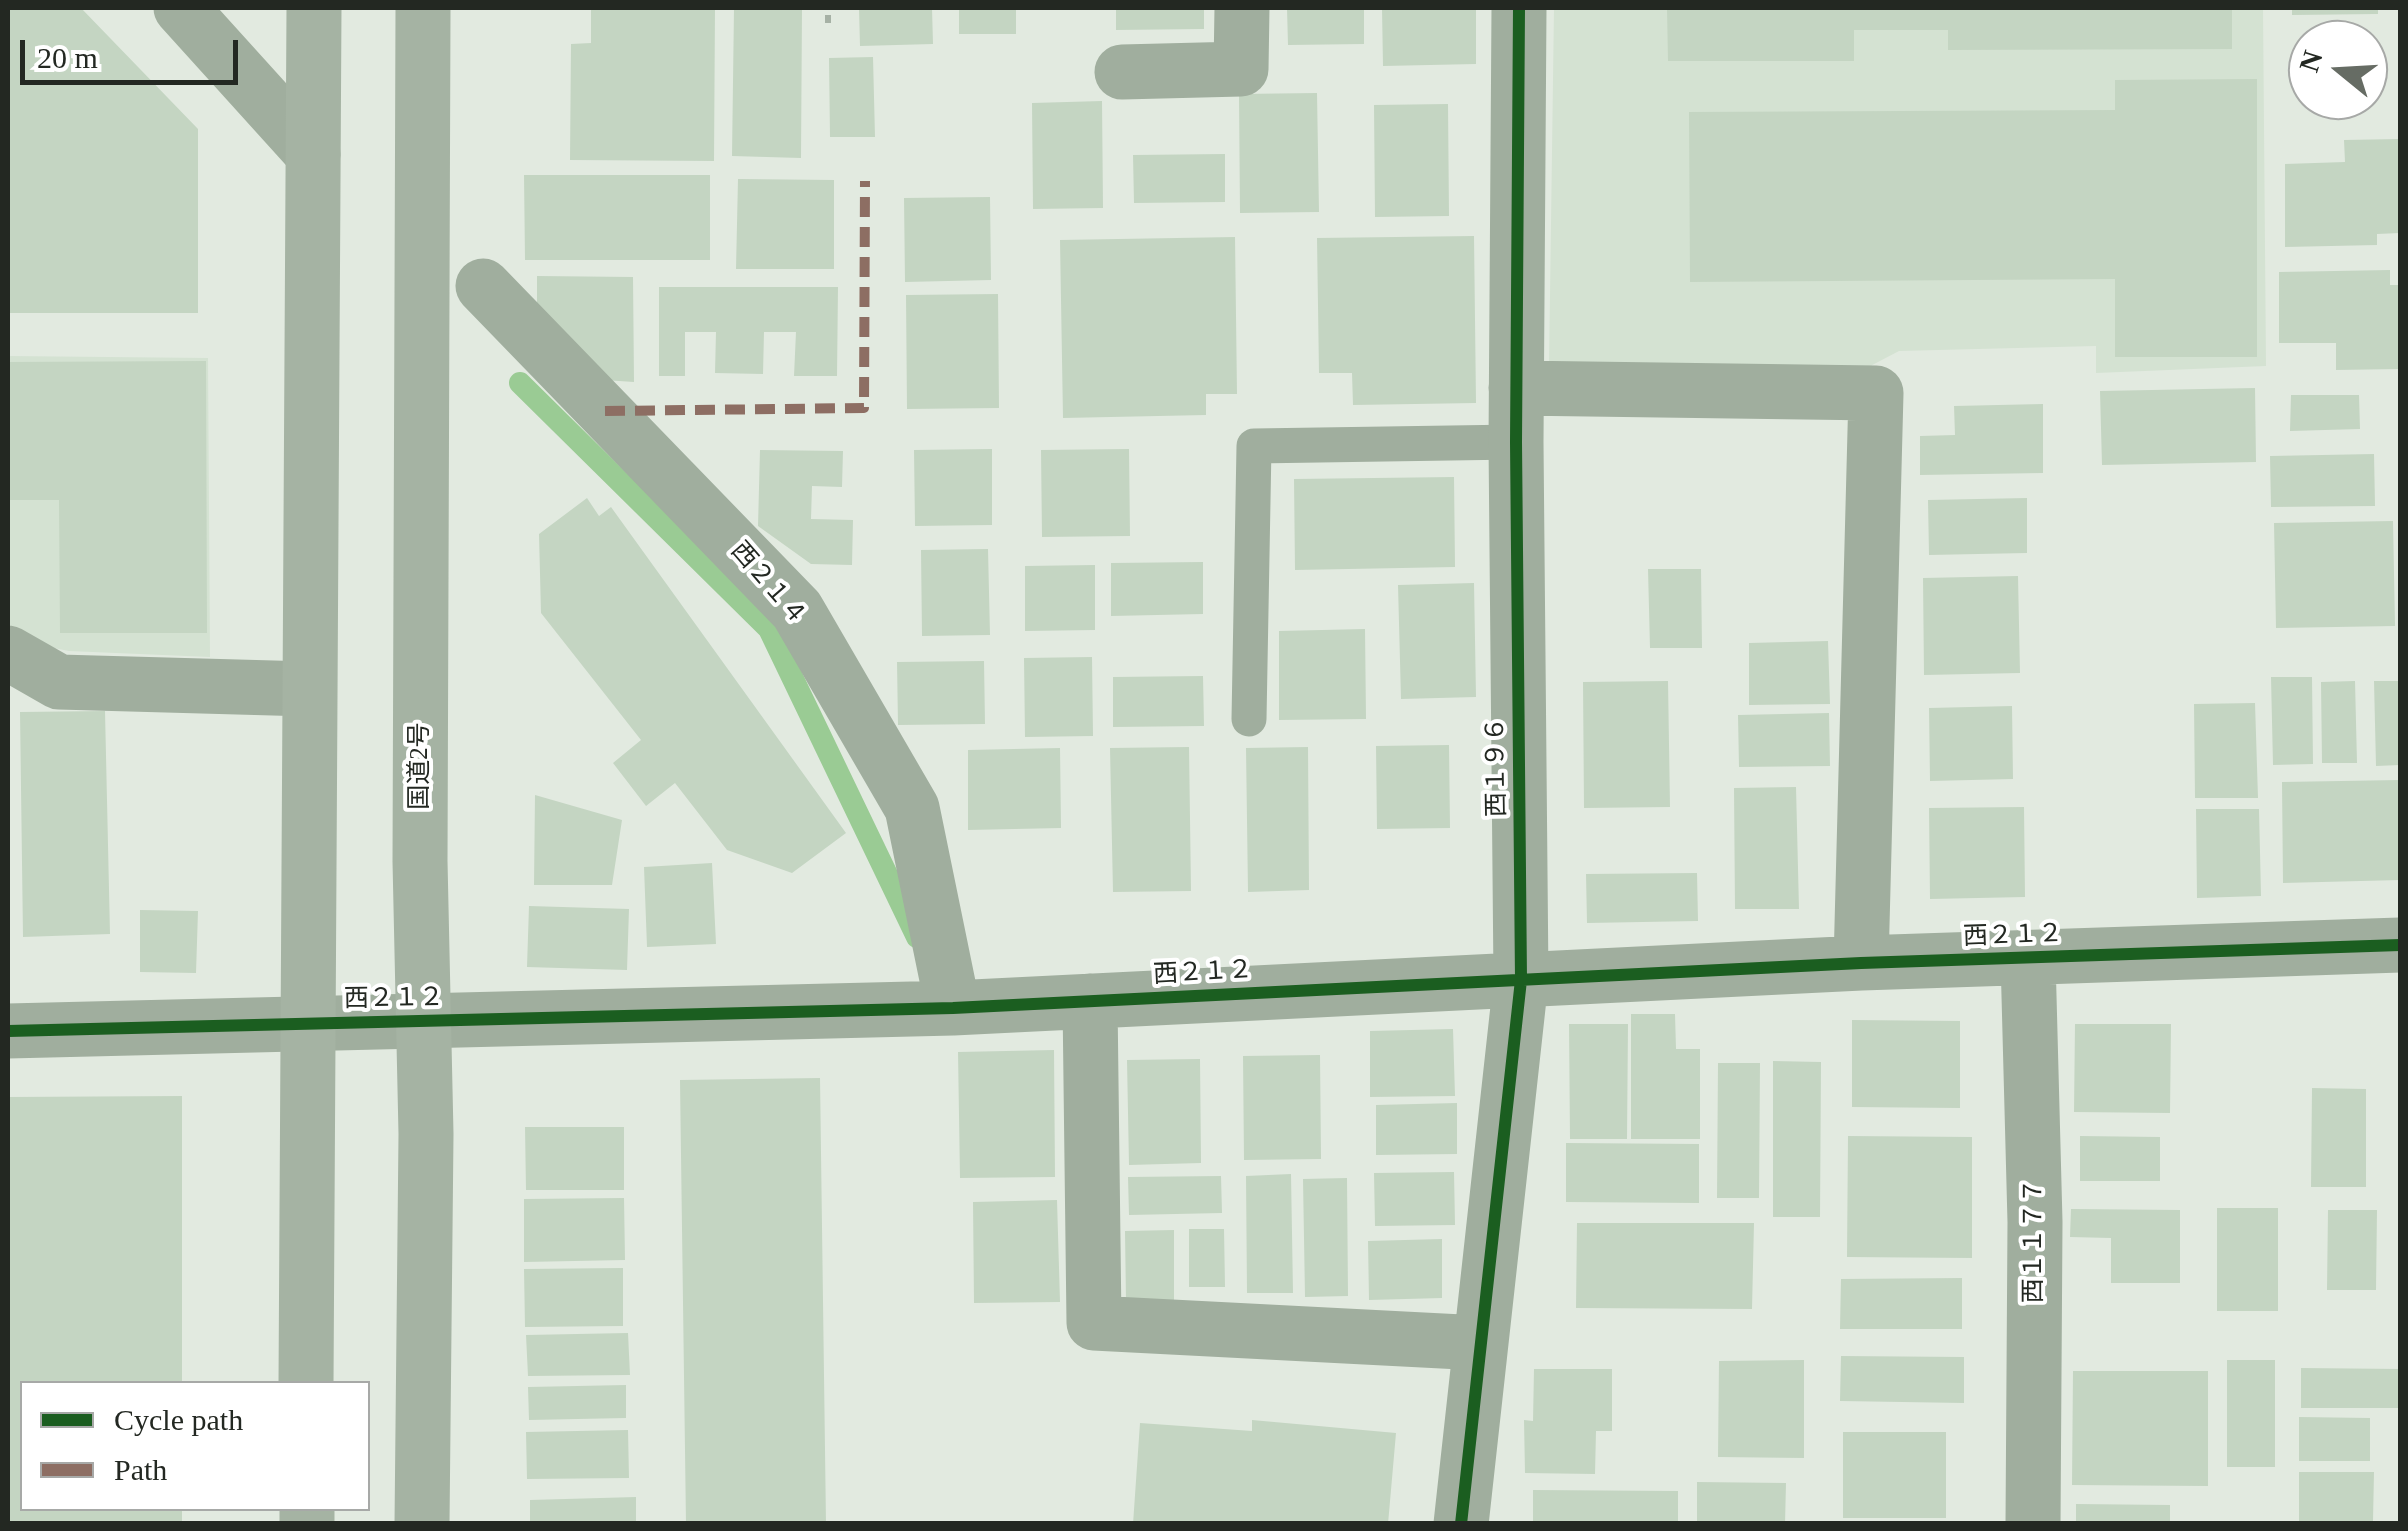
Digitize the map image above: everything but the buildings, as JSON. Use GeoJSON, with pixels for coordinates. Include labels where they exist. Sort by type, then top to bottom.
{"type":"FeatureCollection","features":[{"type":"Feature","properties":{"kind":"highway"},"geometry":{"type":"LineString","coordinates":[[306,1381],[314,8]]}},
{"type":"Feature","properties":{"kind":"highway","name":"国道2号"},"geometry":{"type":"LineString","coordinates":[[422,1524],[423,8]]}},
{"type":"Feature","properties":{"kind":"street"},"geometry":{"type":"LineString","coordinates":[[180,8],[313,154]]}},
{"type":"Feature","properties":{"kind":"street"},"geometry":{"type":"LineString","coordinates":[[1122,72],[1241,69],[1242,8]]}},
{"type":"Feature","properties":{"kind":"street","name":"西１９６"},"geometry":{"type":"LineString","coordinates":[[1461,1524],[1522,980],[1516,442],[1519,8]]}},
{"type":"Feature","properties":{"kind":"street","name":"西２１４"},"geometry":{"type":"LineString","coordinates":[[483,286],[797,610],[912,808],[954,1008]]}},
{"type":"Feature","properties":{"kind":"street"},"geometry":{"type":"LineString","coordinates":[[1516,388],[1876,393],[1861,964]]}},
{"type":"Feature","properties":{"kind":"street"},"geometry":{"type":"LineString","coordinates":[[8,653],[59,682],[309,689]]}},
{"type":"Feature","properties":{"kind":"street","name":"西２１２"},"geometry":{"type":"LineString","coordinates":[[8,1030],[954,1008],[1861,964],[2400,945]]}},
{"type":"Feature","properties":{"kind":"street","name":"西１１７７"},"geometry":{"type":"LineString","coordinates":[[2028,958],[2034,1222],[2033,1524]]}},
{"type":"Feature","properties":{"kind":"street"},"geometry":{"type":"LineString","coordinates":[[1090,1001],[1094,1323],[1481,1343]]}},
{"type":"Feature","properties":{"kind":"lane"},"geometry":{"type":"LineString","coordinates":[[1250,718],[1254,446],[1516,442]]}},
{"type":"Feature","properties":{"kind":"path"},"geometry":{"type":"LineString","coordinates":[[828,8],[828,23]]}},
{"type":"Feature","properties":{"kind":"shaded area"},"geometry":{"type":"Polygon","coordinates":[[[1554,8],[2263,8],[2266,366],[2096,373],[2096,346],[1899,351],[1859,372],[1549,368],[1554,8]]]}},
{"type":"Feature","properties":{"kind":"shaded area"},"geometry":{"type":"Polygon","coordinates":[[[8,356],[208,358],[210,657],[69,651],[44,646],[8,624],[8,356]]]}},
{"type":"Feature","properties":{"kind":"waterway"},"geometry":{"type":"LineString","coordinates":[[520,383],[769,629],[917,937]]}},
{"type":"Feature","properties":{"kind":"marked path"},"geometry":{"type":"LineString","coordinates":[[605,411],[864,408],[865,181]]}},
{"type":"Feature","properties":{"kind":"cycle path"},"geometry":{"type":"LineString","coordinates":[[1461,1524],[1521,980],[1516,442],[1519,8]]}},
{"type":"Feature","properties":{"kind":"cycle path"},"geometry":{"type":"LineString","coordinates":[[8,1031],[953,1008],[1861,963],[2400,945]]}}]}
